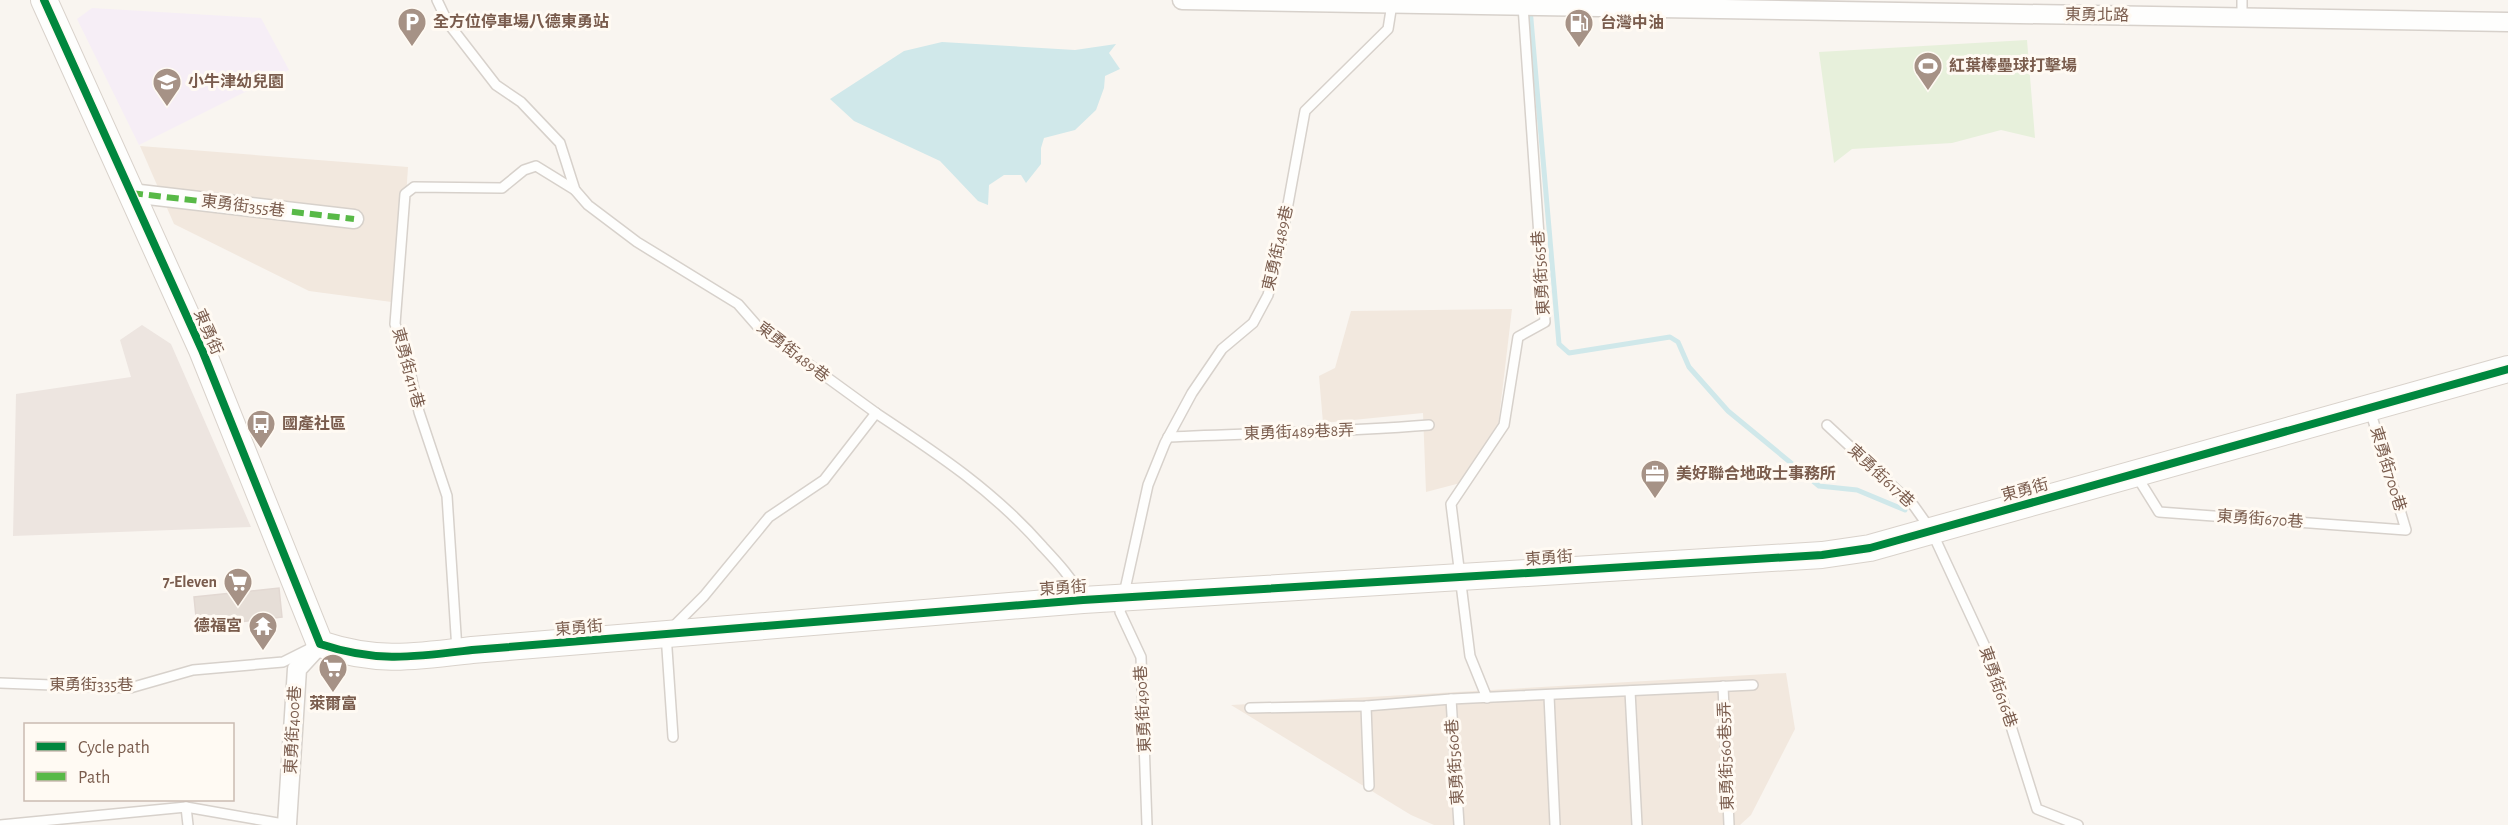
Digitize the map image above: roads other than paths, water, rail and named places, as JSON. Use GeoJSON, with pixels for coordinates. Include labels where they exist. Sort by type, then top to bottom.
{"type":"FeatureCollection","features":[{"type":"Feature","properties":{"kind":"street","name":"東勇街"},"geometry":{"type":"LineString","coordinates":[[44,0],[202,350],[320,644],[350,654],[411,657],[1124,597],[1822,555],[1870,548],[2498,372]]}},
{"type":"Feature","properties":{"kind":"street","name":"東勇北路"},"geometry":{"type":"LineString","coordinates":[[1182,0],[1392,4],[1438,2],[1530,6],[1596,3],[2043,11],[2242,9],[2508,22]]}},
{"type":"Feature","properties":{"kind":"street","name":"東勇街355巷"},"geometry":{"type":"LineString","coordinates":[[131,193],[354,219]]}},
{"type":"Feature","properties":{"kind":"street","name":"東勇街400巷"},"geometry":{"type":"LineString","coordinates":[[288,825],[297,669],[320,644]]}},
{"type":"Feature","properties":{"kind":"lane","name":"東勇街489巷"},"geometry":{"type":"LineString","coordinates":[[437,0],[448,23],[496,86],[521,102],[560,143],[575,190],[596,211],[637,242],[738,304],[759,328],[876,414],[946,459],[1015,514],[1072,579],[1083,600]]}},
{"type":"Feature","properties":{"kind":"lane","name":"東勇街489巷"},"geometry":{"type":"LineString","coordinates":[[1124,597],[1148,485],[1168,437],[1192,393],[1216,358],[1253,323],[1268,295],[1280,248],[1305,111],[1388,29],[1392,4]]}},
{"type":"Feature","properties":{"kind":"lane","name":"東勇街565巷"},"geometry":{"type":"LineString","coordinates":[[1459,578],[1451,504],[1504,425],[1518,337],[1545,322],[1530,6]]}},
{"type":"Feature","properties":{"kind":"lane","name":"東勇街411巷"},"geometry":{"type":"LineString","coordinates":[[457,652],[447,496],[419,412],[407,357],[395,324],[405,194],[414,187],[502,188],[524,170],[536,166],[575,190]]}},
{"type":"Feature","properties":{"kind":"lane","name":"東勇街700巷"},"geometry":{"type":"LineString","coordinates":[[2370,408],[2406,530]]}},
{"type":"Feature","properties":{"kind":"lane"},"geometry":{"type":"LineString","coordinates":[[673,737],[666,634],[704,596],[769,517],[824,480],[876,414]]}},
{"type":"Feature","properties":{"kind":"lane","name":"東勇街489巷8弄"},"geometry":{"type":"LineString","coordinates":[[1168,437],[1270,432],[1339,432],[1429,425]]}},
{"type":"Feature","properties":{"kind":"lane","name":"東勇街617巷"},"geometry":{"type":"LineString","coordinates":[[1827,425],[1914,506],[1931,530]]}},
{"type":"Feature","properties":{"kind":"lane","name":"東勇街670巷"},"geometry":{"type":"LineString","coordinates":[[2135,473],[2159,512],[2406,530]]}},
{"type":"Feature","properties":{"kind":"lane","name":"東勇街616巷"},"geometry":{"type":"LineString","coordinates":[[1931,530],[1988,653],[2037,809],[2078,825]]}},
{"type":"Feature","properties":{"kind":"lane"},"geometry":{"type":"LineString","coordinates":[[1459,578],[1470,656],[1487,698]]}},
{"type":"Feature","properties":{"kind":"lane","name":"東勇街490巷"},"geometry":{"type":"LineString","coordinates":[[1124,597],[1120,612],[1141,657],[1147,825]]}},
{"type":"Feature","properties":{"kind":"lane","name":"東勇街335巷"},"geometry":{"type":"LineString","coordinates":[[0,683],[130,688],[193,670],[283,662],[320,644]]}},
{"type":"Feature","properties":{"kind":"lane"},"geometry":{"type":"LineString","coordinates":[[1250,708],[1366,706],[1451,699],[1753,685]]}},
{"type":"Feature","properties":{"kind":"lane","name":"東勇街560巷5弄"},"geometry":{"type":"LineString","coordinates":[[1723,687],[1729,825]]}},
{"type":"Feature","properties":{"kind":"lane"},"geometry":{"type":"LineString","coordinates":[[1630,691],[1637,825]]}},
{"type":"Feature","properties":{"kind":"lane"},"geometry":{"type":"LineString","coordinates":[[1549,696],[1554,825]]}},
{"type":"Feature","properties":{"kind":"lane","name":"東勇街560巷"},"geometry":{"type":"LineString","coordinates":[[1451,699],[1459,825]]}},
{"type":"Feature","properties":{"kind":"lane"},"geometry":{"type":"LineString","coordinates":[[1366,706],[1369,786]]}},
{"type":"Feature","properties":{"kind":"lane"},"geometry":{"type":"LineString","coordinates":[[0,825],[105,820],[186,807],[288,825]]}},
{"type":"Feature","properties":{"kind":"lane"},"geometry":{"type":"LineString","coordinates":[[186,807],[188,825]]}},
{"type":"Feature","properties":{"kind":"water"},"geometry":{"type":"Polygon","coordinates":[[[942,42],[1075,50],[1116,44],[1109,53],[1120,69],[1105,76],[1104,88],[1096,110],[1075,130],[1044,138],[1041,148],[1041,164],[1026,183],[1021,175],[1004,175],[989,185],[988,205],[978,201],[940,161],[854,121],[830,99],[904,51],[942,42]]]}},
{"type":"Feature","properties":{"kind":"waterway"},"geometry":{"type":"LineString","coordinates":[[1530,8],[1559,344],[1569,353],[1670,337],[1678,342],[1689,367],[1728,411],[1819,486],[1857,490],[1905,510]]}},
{"type":"Feature","properties":{"kind":"place","name":"全方位停車場八德東勇站"},"geometry":{"type":"Point","coordinates":[412,48]}},
{"type":"Feature","properties":{"kind":"place","name":"台灣中油"},"geometry":{"type":"Point","coordinates":[1579,48]}},
{"type":"Feature","properties":{"kind":"place","name":"紅葉棒壘球打擊場"},"geometry":{"type":"Point","coordinates":[1928,92]}},
{"type":"Feature","properties":{"kind":"place","name":"小牛津幼兒園"},"geometry":{"type":"Point","coordinates":[167,108]}},
{"type":"Feature","properties":{"kind":"place","name":"國產社區"},"geometry":{"type":"Point","coordinates":[261,450]}},
{"type":"Feature","properties":{"kind":"place","name":"美好聯合地政士事務所"},"geometry":{"type":"Point","coordinates":[1655,500]}},
{"type":"Feature","properties":{"kind":"place","name":"7-Eleven"},"geometry":{"type":"Point","coordinates":[238,608]}},
{"type":"Feature","properties":{"kind":"place","name":"德福宮"},"geometry":{"type":"Point","coordinates":[263,652]}},
{"type":"Feature","properties":{"kind":"place","name":"萊爾富"},"geometry":{"type":"Point","coordinates":[333,694]}}]}
